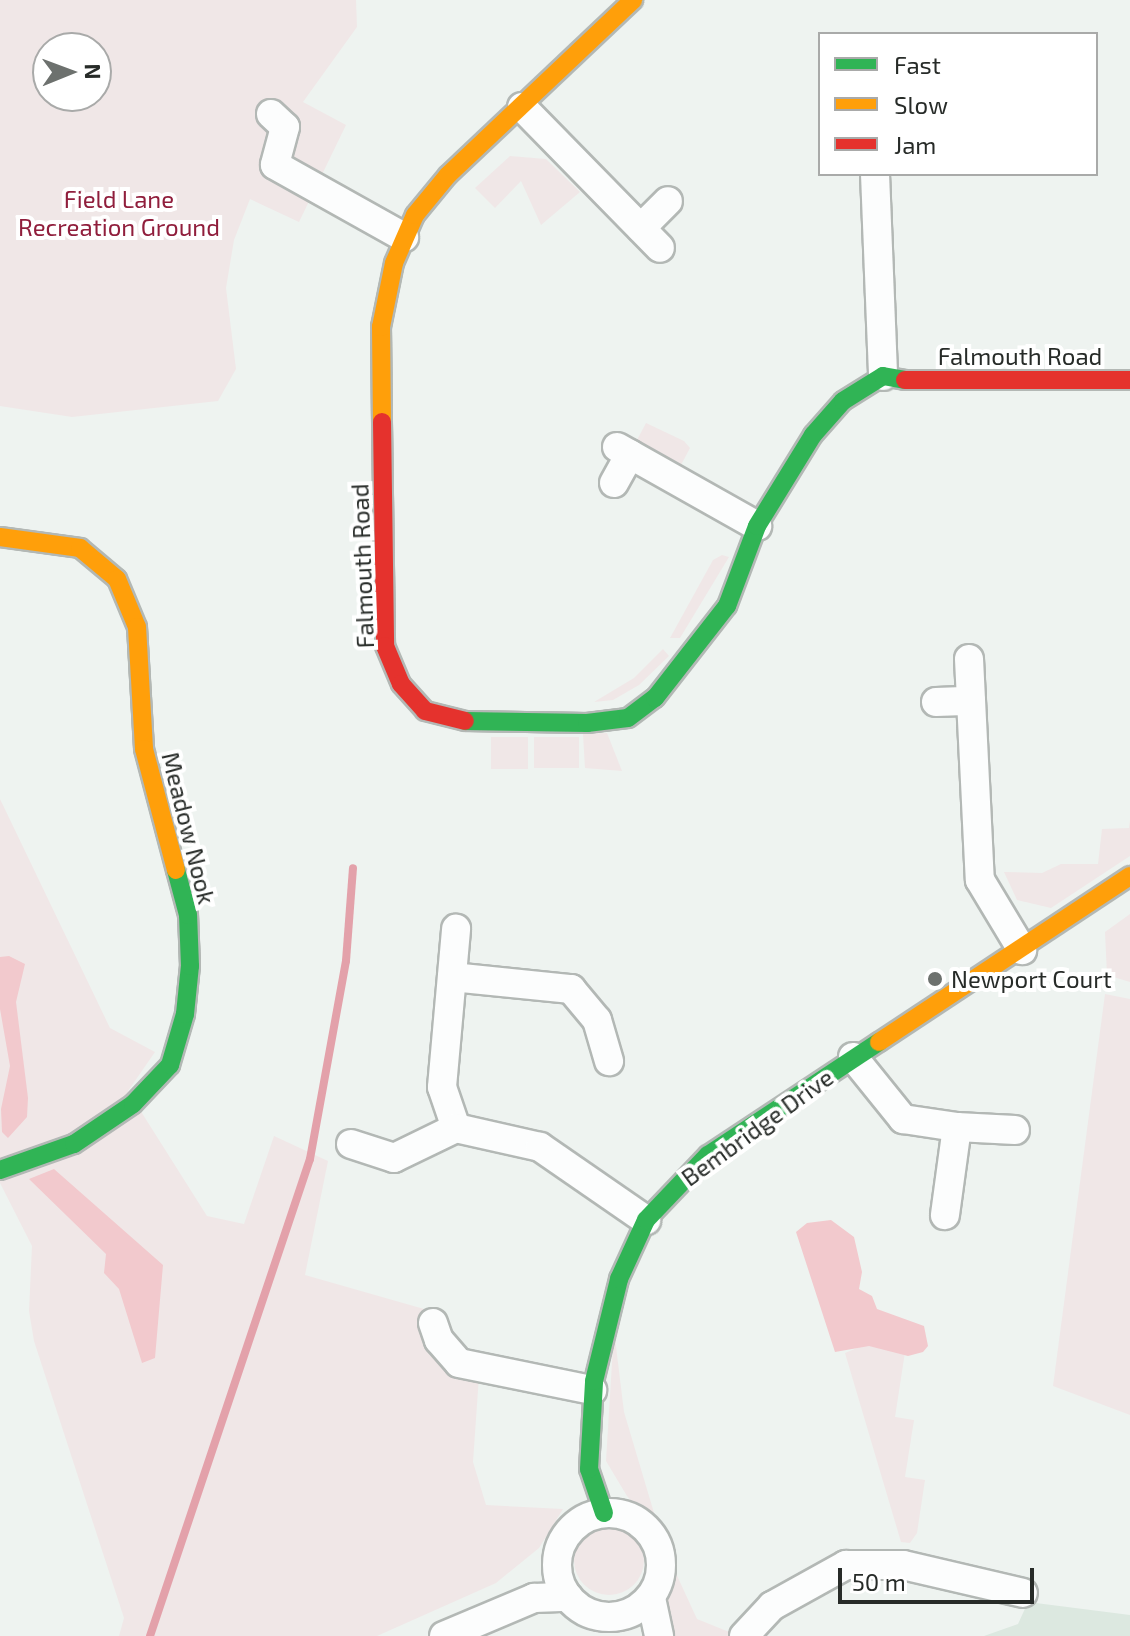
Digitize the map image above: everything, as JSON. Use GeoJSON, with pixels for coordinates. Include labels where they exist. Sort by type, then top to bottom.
{"type":"FeatureCollection","features":[{"type":"Feature","properties":{"kind":"street","name":"Falmouth Road"},"geometry":{"type":"LineString","coordinates":[[633,0],[448,175],[404,237],[381,327],[385,646],[401,684],[425,711],[448,721],[587,723],[628,718],[655,698],[691,658],[727,606],[757,526],[813,435],[843,401],[883,376],[908,381],[1130,380]]}},
{"type":"Feature","properties":{"kind":"street"},"geometry":{"type":"LineString","coordinates":[[522,107],[651,238],[668,201]]}},
{"type":"Feature","properties":{"kind":"street"},"geometry":{"type":"LineString","coordinates":[[271,114],[285,127],[275,165],[404,237]]}},
{"type":"Feature","properties":{"kind":"street"},"geometry":{"type":"LineString","coordinates":[[875,176],[883,376]]}},
{"type":"Feature","properties":{"kind":"street"},"geometry":{"type":"LineString","coordinates":[[614,483],[623,450],[757,526]]}},
{"type":"Feature","properties":{"kind":"street","name":"Meadow Nook"},"geometry":{"type":"LineString","coordinates":[[0,537],[80,548],[117,579],[137,627],[144,689],[144,749],[188,915],[190,966],[185,1014],[170,1065],[133,1104],[74,1144],[0,1170]]}},
{"type":"Feature","properties":{"kind":"street"},"geometry":{"type":"LineString","coordinates":[[969,659],[980,880],[1022,950]]}},
{"type":"Feature","properties":{"kind":"street"},"geometry":{"type":"LineString","coordinates":[[936,702],[971,701]]}},
{"type":"Feature","properties":{"kind":"street","name":"Bembridge Drive"},"geometry":{"type":"LineString","coordinates":[[604,1513],[589,1469],[592,1390],[619,1279],[646,1220],[708,1155],[1130,876]]}},
{"type":"Feature","properties":{"kind":"street"},"geometry":{"type":"LineString","coordinates":[[456,929],[442,1087],[456,1128]]}},
{"type":"Feature","properties":{"kind":"street"},"geometry":{"type":"LineString","coordinates":[[452,977],[571,989],[597,1020],[609,1061]]}},
{"type":"Feature","properties":{"kind":"street"},"geometry":{"type":"LineString","coordinates":[[853,1057],[903,1119],[957,1127],[1015,1130]]}},
{"type":"Feature","properties":{"kind":"street"},"geometry":{"type":"LineString","coordinates":[[945,1215],[957,1127]]}},
{"type":"Feature","properties":{"kind":"street"},"geometry":{"type":"LineString","coordinates":[[351,1144],[394,1158],[456,1128],[540,1147],[646,1220]]}},
{"type":"Feature","properties":{"kind":"street"},"geometry":{"type":"LineString","coordinates":[[433,1323],[439,1340],[459,1363],[592,1390]]}},
{"type":"Feature","properties":{"kind":"street"},"geometry":{"type":"LineString","coordinates":[[572,1594],[564,1538],[584,1519],[604,1513],[632,1517],[656,1542],[661,1571],[651,1598],[659,1636]]}},
{"type":"Feature","properties":{"kind":"street"},"geometry":{"type":"LineString","coordinates":[[744,1636],[772,1606],[846,1565],[903,1565],[1023,1593]]}},
{"type":"Feature","properties":{"kind":"street"},"geometry":{"type":"LineString","coordinates":[[572,1594],[612,1617],[651,1598]]}},
{"type":"Feature","properties":{"kind":"street"},"geometry":{"type":"LineString","coordinates":[[444,1636],[534,1598],[572,1594],[627,1625],[638,1636]]}},
{"type":"Feature","properties":{"kind":"shaded area"},"geometry":{"type":"Polygon","coordinates":[[[9,956],[25,964],[16,1002],[28,1098],[27,1117],[8,1138],[2,1132],[1,1109],[10,1066],[0,1009],[0,957],[9,956]]]}},
{"type":"Feature","properties":{"kind":"shaded area"},"geometry":{"type":"Polygon","coordinates":[[[54,1169],[163,1265],[155,1358],[142,1363],[119,1289],[104,1273],[106,1254],[29,1179],[54,1169]]]}},
{"type":"Feature","properties":{"kind":"shaded area"},"geometry":{"type":"Polygon","coordinates":[[[831,1220],[854,1237],[862,1272],[859,1289],[872,1296],[877,1309],[924,1326],[928,1346],[923,1352],[908,1356],[869,1346],[835,1352],[796,1232],[807,1223],[831,1220]]]}},
{"type":"Feature","properties":{"kind":"shaded area"},"geometry":{"type":"Polygon","coordinates":[[[1028,1602],[1130,1615],[1130,1636],[984,1636],[1018,1624],[1028,1602]]]}},
{"type":"Feature","properties":{"kind":"green space","name":"Field Lane Recreation Ground"},"geometry":{"type":"Polygon","coordinates":[[[0,0],[356,0],[357,27],[303,102],[346,125],[299,222],[250,199],[234,240],[226,288],[236,369],[218,401],[72,417],[0,406],[0,0]]]}},
{"type":"Feature","properties":{"kind":"green space"},"geometry":{"type":"Polygon","coordinates":[[[510,156],[546,159],[580,192],[541,225],[521,181],[495,208],[475,188],[510,156]]]}},
{"type":"Feature","properties":{"kind":"green space"},"geometry":{"type":"Polygon","coordinates":[[[646,423],[684,441],[690,448],[681,465],[637,440],[646,423]]]}},
{"type":"Feature","properties":{"kind":"green space"},"geometry":{"type":"Polygon","coordinates":[[[722,555],[729,557],[680,638],[670,638],[713,560],[722,555]]]}},
{"type":"Feature","properties":{"kind":"green space"},"geometry":{"type":"Polygon","coordinates":[[[663,649],[669,656],[639,685],[613,700],[594,702],[634,678],[663,649]]]}},
{"type":"Feature","properties":{"kind":"green space"},"geometry":{"type":"Polygon","coordinates":[[[607,733],[622,771],[585,768],[583,734],[607,733]]]}},
{"type":"Feature","properties":{"kind":"green space"},"geometry":{"type":"Polygon","coordinates":[[[491,737],[528,737],[528,769],[491,769],[491,737]]]}},
{"type":"Feature","properties":{"kind":"green space"},"geometry":{"type":"Polygon","coordinates":[[[534,737],[579,737],[579,768],[534,768],[534,737]]]}},
{"type":"Feature","properties":{"kind":"green space"},"geometry":{"type":"Polygon","coordinates":[[[0,799],[110,1028],[155,1052],[128,1091],[207,1216],[244,1224],[274,1136],[328,1161],[305,1275],[424,1309],[428,1327],[479,1376],[473,1462],[486,1505],[563,1509],[539,1548],[496,1583],[377,1636],[119,1636],[124,1618],[34,1341],[29,1311],[32,1246],[0,1183],[0,799]]]}},
{"type":"Feature","properties":{"kind":"green space"},"geometry":{"type":"Polygon","coordinates":[[[1130,820],[1130,856],[1051,908],[1017,900],[1004,872],[1042,873],[1061,864],[1098,864],[1102,829],[1129,828],[1130,820]]]}},
{"type":"Feature","properties":{"kind":"green space"},"geometry":{"type":"Polygon","coordinates":[[[1130,914],[1130,982],[1107,975],[1105,932],[1130,914]]]}},
{"type":"Feature","properties":{"kind":"green space"},"geometry":{"type":"Polygon","coordinates":[[[1105,994],[1130,999],[1130,1415],[1053,1386],[1105,994]]]}},
{"type":"Feature","properties":{"kind":"green space"},"geometry":{"type":"Polygon","coordinates":[[[614,1330],[624,1412],[660,1533],[627,1496],[606,1461],[614,1330]]]}},
{"type":"Feature","properties":{"kind":"green space"},"geometry":{"type":"Polygon","coordinates":[[[869,1343],[905,1352],[895,1417],[914,1420],[905,1477],[925,1480],[917,1533],[910,1543],[901,1542],[845,1353],[869,1343]]]}},
{"type":"Feature","properties":{"kind":"green space"},"geometry":{"type":"Polygon","coordinates":[[[616,1525],[638,1540],[644,1560],[642,1574],[634,1585],[623,1593],[602,1595],[584,1585],[576,1574],[574,1553],[584,1535],[595,1527],[616,1525]]]}},
{"type":"Feature","properties":{"kind":"green space"},"geometry":{"type":"Polygon","coordinates":[[[668,1556],[697,1619],[739,1636],[672,1636],[662,1597],[668,1556]]]}},
{"type":"Feature","properties":{"kind":"waterway"},"geometry":{"type":"LineString","coordinates":[[150,1636],[310,1159],[346,961],[353,868]]}},
{"type":"Feature","properties":{"kind":"traffic: fast"},"geometry":{"type":"LineString","coordinates":[[465,721],[587,723],[628,718],[655,698],[727,606],[757,526],[813,435],[843,401],[883,376],[905,380]]}},
{"type":"Feature","properties":{"kind":"traffic: fast"},"geometry":{"type":"LineString","coordinates":[[0,1170],[74,1144],[133,1104],[170,1065],[185,1014],[190,966],[188,915],[176,870]]}},
{"type":"Feature","properties":{"kind":"traffic: fast"},"geometry":{"type":"LineString","coordinates":[[604,1513],[589,1469],[594,1381],[619,1279],[646,1220],[708,1155],[879,1042]]}},
{"type":"Feature","properties":{"kind":"traffic: slow"},"geometry":{"type":"LineString","coordinates":[[382,422],[381,327],[394,263],[415,215],[448,175],[633,0]]}},
{"type":"Feature","properties":{"kind":"traffic: slow"},"geometry":{"type":"LineString","coordinates":[[0,537],[80,548],[117,579],[137,627],[144,749],[176,870]]}},
{"type":"Feature","properties":{"kind":"traffic: slow"},"geometry":{"type":"LineString","coordinates":[[879,1042],[1130,876]]}},
{"type":"Feature","properties":{"kind":"traffic: jam"},"geometry":{"type":"LineString","coordinates":[[905,380],[1130,380]]}},
{"type":"Feature","properties":{"kind":"traffic: jam"},"geometry":{"type":"LineString","coordinates":[[382,422],[385,646],[401,684],[425,711],[465,721]]}},
{"type":"Feature","properties":{"kind":"place","name":"Newport Court"},"geometry":{"type":"Point","coordinates":[935,979]}}]}
